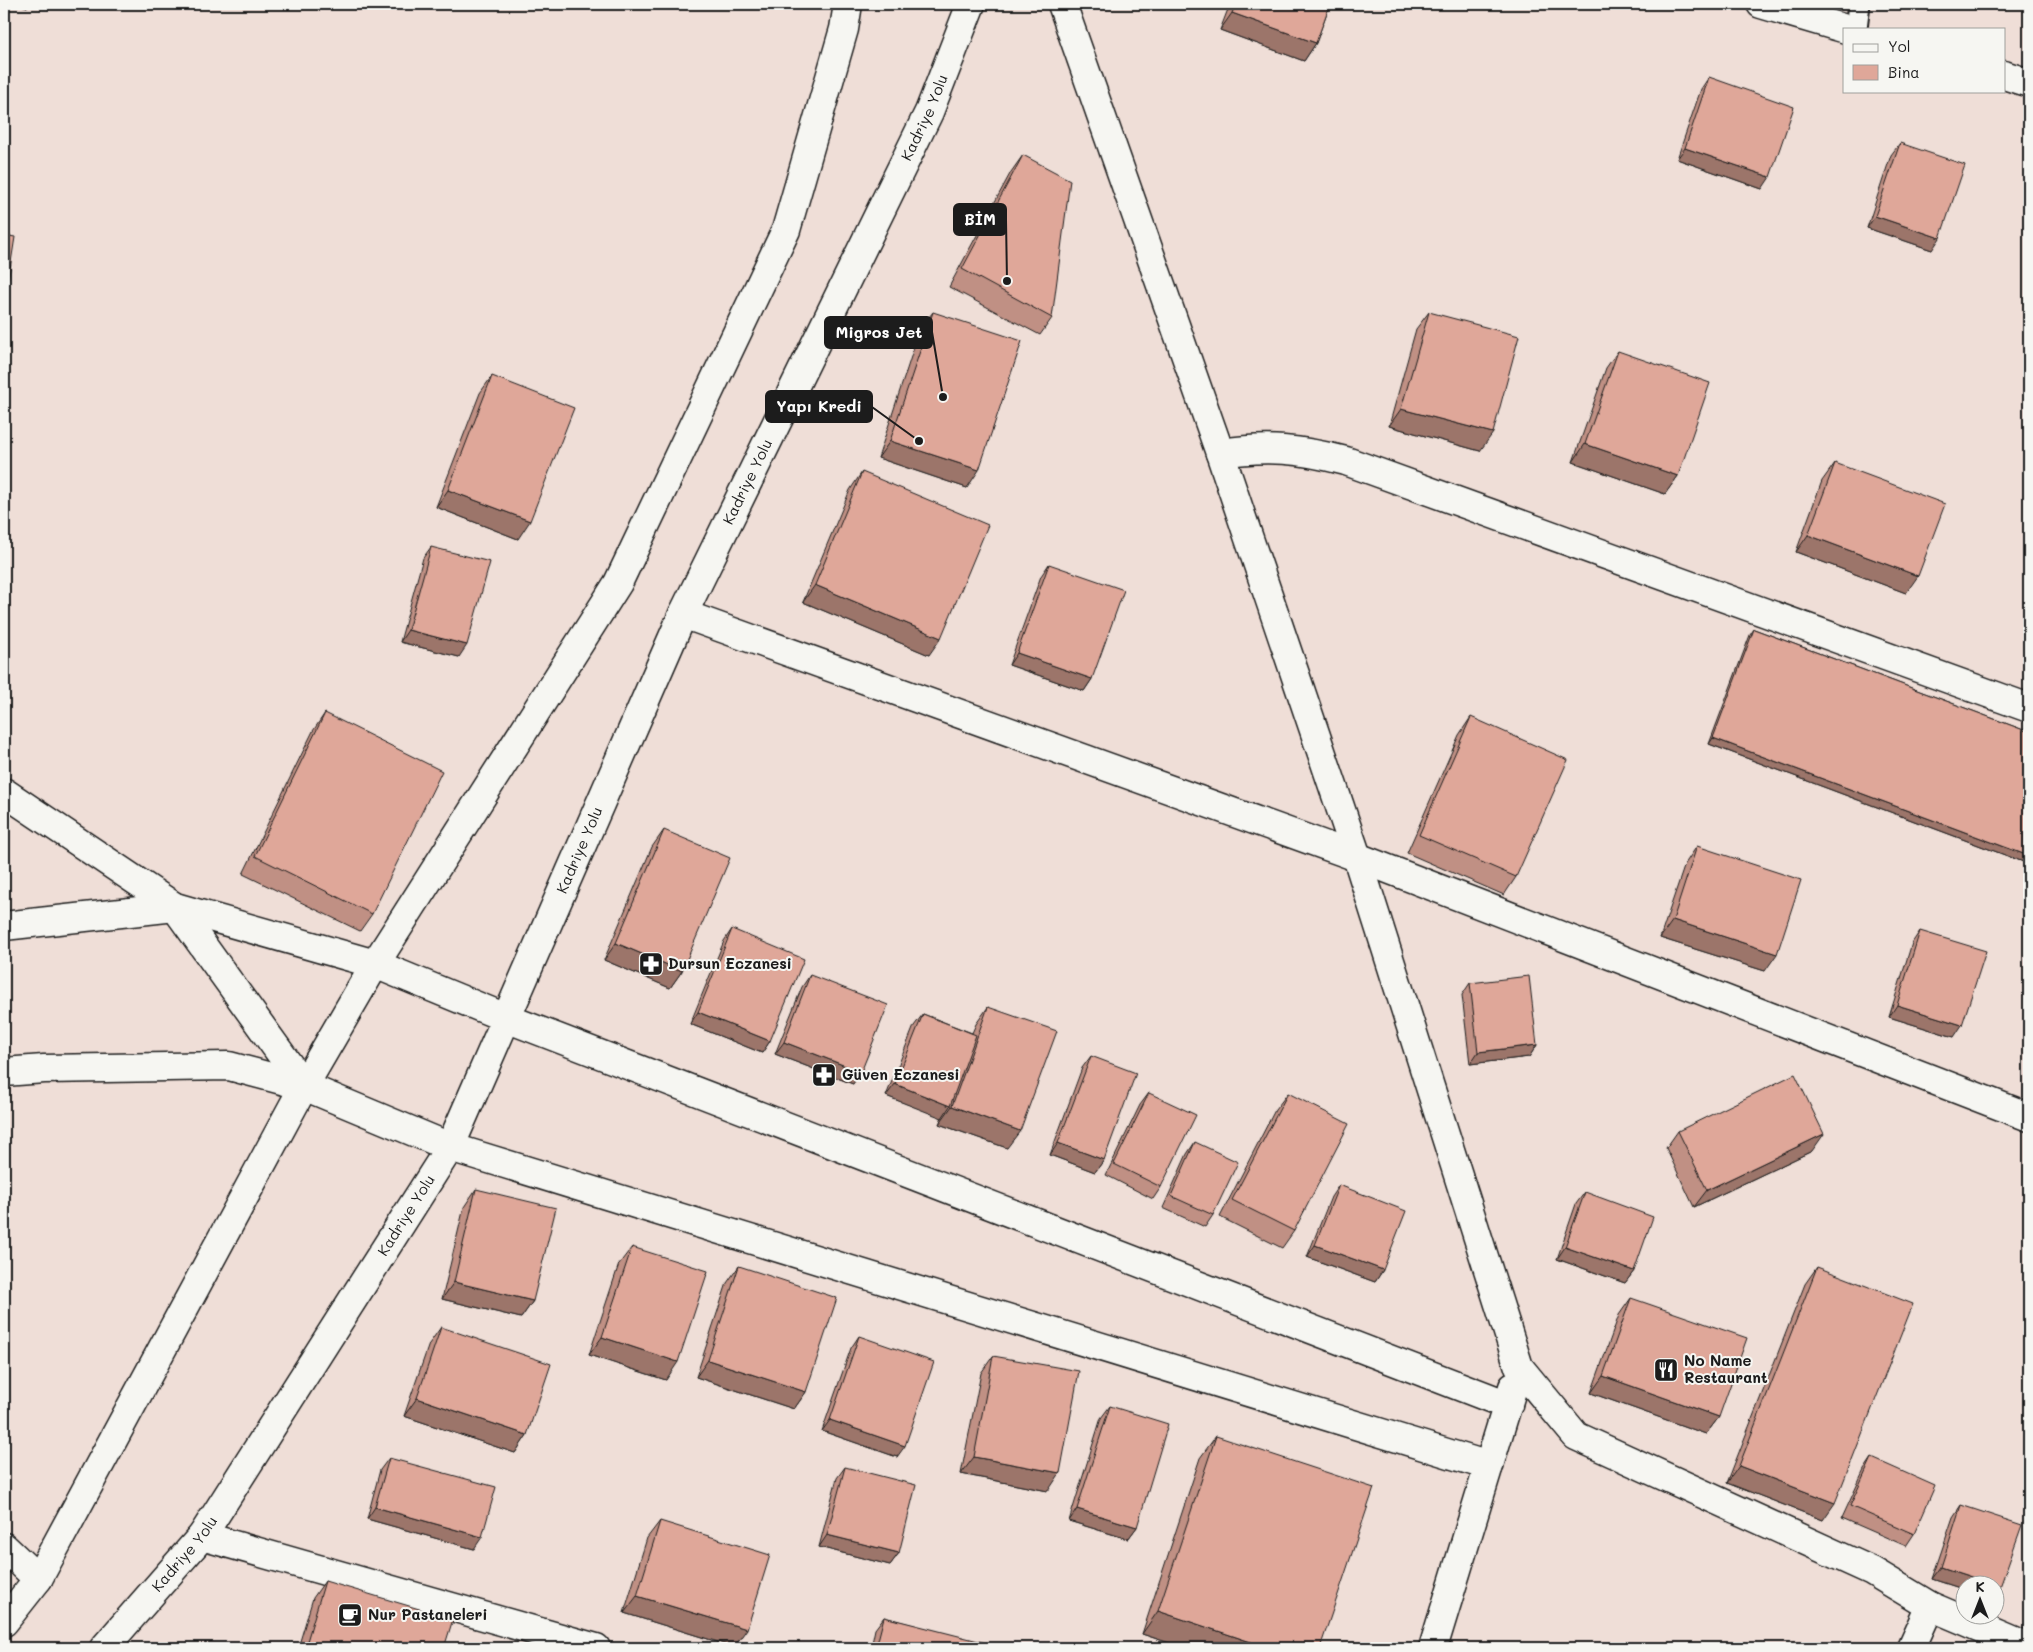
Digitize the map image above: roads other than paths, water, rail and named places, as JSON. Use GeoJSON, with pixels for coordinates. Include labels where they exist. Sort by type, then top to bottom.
{"type":"FeatureCollection","features":[{"type":"Feature","properties":{"kind":"street"},"geometry":{"type":"LineString","coordinates":[[4,1622],[38,1579],[304,1086],[376,964],[618,583],[786,230],[844,29],[848,4]]}},
{"type":"Feature","properties":{"kind":"street","name":"Kadriye Yolu"},"geometry":{"type":"LineString","coordinates":[[104,1648],[202,1536],[450,1147],[684,614],[928,112],[971,4]]}},
{"type":"Feature","properties":{"kind":"street"},"geometry":{"type":"LineString","coordinates":[[1062,4],[1220,453],[1357,857],[1519,1367],[1576,1436],[1872,1571],[1930,1606],[2029,1648]]}},
{"type":"Feature","properties":{"kind":"street"},"geometry":{"type":"LineString","coordinates":[[1761,4],[1843,28]]}},
{"type":"Feature","properties":{"kind":"street"},"geometry":{"type":"LineString","coordinates":[[2006,76],[2029,82]]}},
{"type":"Feature","properties":{"kind":"street"},"geometry":{"type":"LineString","coordinates":[[1220,453],[1276,448],[1312,452],[1346,461],[2029,708]]}},
{"type":"Feature","properties":{"kind":"street"},"geometry":{"type":"LineString","coordinates":[[684,614],[1357,857],[2029,1117]]}},
{"type":"Feature","properties":{"kind":"street"},"geometry":{"type":"LineString","coordinates":[[4,792],[175,907],[376,964],[506,1018],[1508,1405]]}},
{"type":"Feature","properties":{"kind":"street"},"geometry":{"type":"LineString","coordinates":[[4,926],[175,907]]}},
{"type":"Feature","properties":{"kind":"street"},"geometry":{"type":"LineString","coordinates":[[175,907],[304,1086]]}},
{"type":"Feature","properties":{"kind":"street"},"geometry":{"type":"LineString","coordinates":[[4,1072],[44,1068],[230,1066],[304,1086],[450,1147],[1489,1466]]}},
{"type":"Feature","properties":{"kind":"street"},"geometry":{"type":"LineString","coordinates":[[1434,1648],[1519,1367]]}},
{"type":"Feature","properties":{"kind":"street"},"geometry":{"type":"LineString","coordinates":[[202,1536],[596,1648]]}},
{"type":"Feature","properties":{"kind":"street"},"geometry":{"type":"LineString","coordinates":[[4,1547],[38,1579]]}},
{"type":"Feature","properties":{"kind":"street"},"geometry":{"type":"LineString","coordinates":[[1911,1648],[1930,1606]]}},
{"type":"Feature","properties":{"kind":"lane"},"geometry":{"type":"LineString","coordinates":[[1856,28],[1859,4]]}},
{"type":"Feature","properties":{"kind":"place","name":"BİM"},"geometry":{"type":"Point","coordinates":[1007,281]}},
{"type":"Feature","properties":{"kind":"place","name":"Migros Jet"},"geometry":{"type":"Point","coordinates":[943,397]}},
{"type":"Feature","properties":{"kind":"place","name":"Yapı Kredi"},"geometry":{"type":"Point","coordinates":[919,441]}},
{"type":"Feature","properties":{"kind":"place","name":"Dursun Eczanesi"},"geometry":{"type":"Point","coordinates":[651,964]}},
{"type":"Feature","properties":{"kind":"place","name":"Güven Eczanesi"},"geometry":{"type":"Point","coordinates":[824,1075]}},
{"type":"Feature","properties":{"kind":"place","name":"No Name Restaurant"},"geometry":{"type":"Point","coordinates":[1666,1370]}},
{"type":"Feature","properties":{"kind":"place","name":"Nur Pastaneleri"},"geometry":{"type":"Point","coordinates":[350,1615]}}]}
